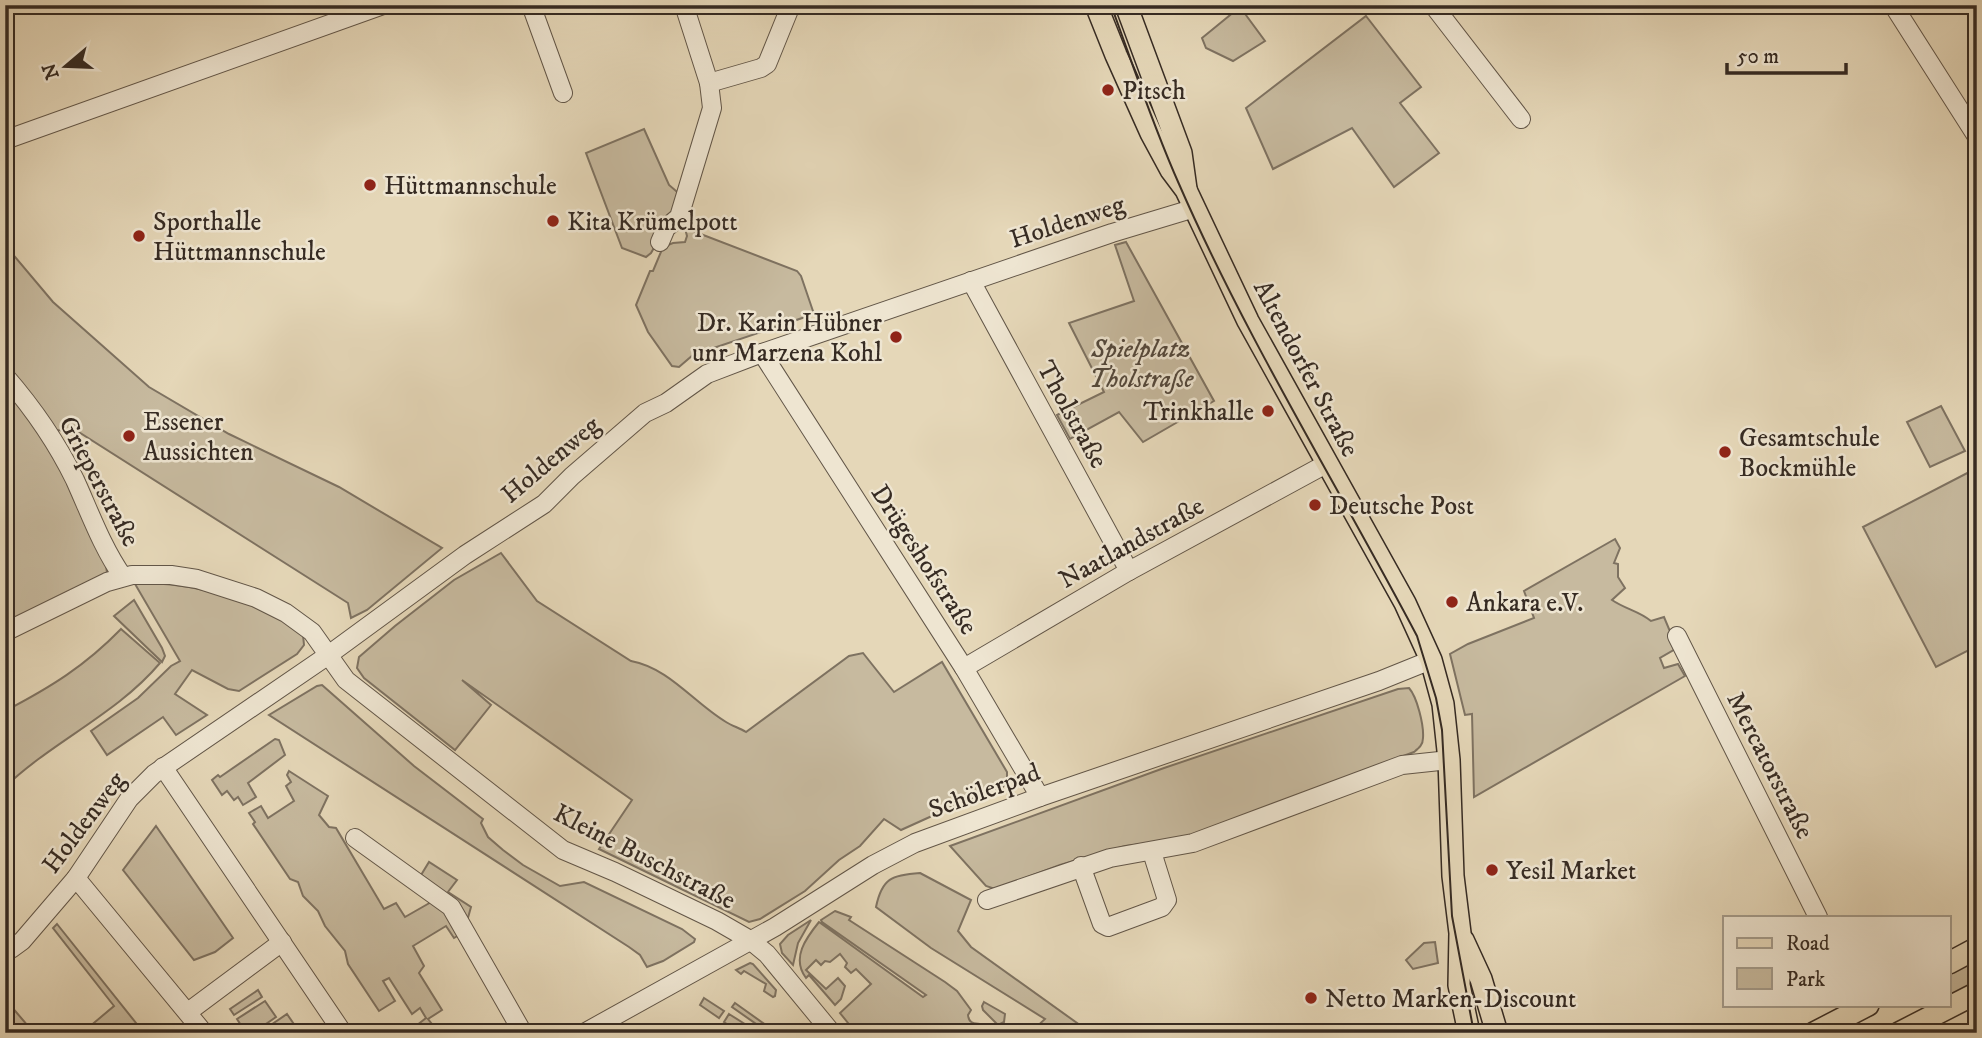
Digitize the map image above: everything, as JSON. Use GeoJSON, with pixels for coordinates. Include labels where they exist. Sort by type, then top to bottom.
{"type":"FeatureCollection","features":[{"type":"Feature","properties":{"kind":"main road","name":"Altendorfer Straße"},"geometry":{"type":"LineString","coordinates":[[1126,5],[1181,153],[1191,199]]}},
{"type":"Feature","properties":{"kind":"main road","name":"Altendorfer Straße"},"geometry":{"type":"LineString","coordinates":[[1102,7],[1151,133],[1191,199],[1248,321],[1405,603],[1431,660],[1443,704],[1449,760],[1453,876],[1460,933],[1460,994],[1469,1033]]}},
{"type":"Feature","properties":{"kind":"main road","name":"Altendorfer Straße"},"geometry":{"type":"LineString","coordinates":[[1460,933],[1481,979],[1497,1033]]}},
{"type":"Feature","properties":{"kind":"main road"},"geometry":{"type":"LineString","coordinates":[[1951,962],[1977,948]]}},
{"type":"Feature","properties":{"kind":"main road"},"geometry":{"type":"LineString","coordinates":[[1899,1033],[1977,993]]}},
{"type":"Feature","properties":{"kind":"main road"},"geometry":{"type":"LineString","coordinates":[[1822,1031],[1864,1006]]}},
{"type":"Feature","properties":{"kind":"street"},"geometry":{"type":"LineString","coordinates":[[5,140],[354,11],[383,5]]}},
{"type":"Feature","properties":{"kind":"street"},"geometry":{"type":"LineString","coordinates":[[531,5],[563,93]]}},
{"type":"Feature","properties":{"kind":"street"},"geometry":{"type":"LineString","coordinates":[[660,242],[666,228],[679,217],[712,108],[709,83],[684,5]]}},
{"type":"Feature","properties":{"kind":"street"},"geometry":{"type":"LineString","coordinates":[[709,83],[767,64],[791,5]]}},
{"type":"Feature","properties":{"kind":"street"},"geometry":{"type":"LineString","coordinates":[[1433,5],[1521,119]]}},
{"type":"Feature","properties":{"kind":"street"},"geometry":{"type":"LineString","coordinates":[[1893,5],[1977,137]]}},
{"type":"Feature","properties":{"kind":"street","name":"Holdenweg"},"geometry":{"type":"LineString","coordinates":[[11,949],[22,941],[76,878],[141,785],[163,767],[327,656],[465,555],[544,504],[572,475],[645,413],[666,403],[707,374],[1112,233],[1191,199]]}},
{"type":"Feature","properties":{"kind":"street","name":"Tholstraße"},"geometry":{"type":"LineString","coordinates":[[971,281],[1129,571]]}},
{"type":"Feature","properties":{"kind":"street","name":"Drügeshofstraße"},"geometry":{"type":"LineString","coordinates":[[762,353],[964,668],[1040,797]]}},
{"type":"Feature","properties":{"kind":"street","name":"Grieperstraße"},"geometry":{"type":"LineString","coordinates":[[5,376],[24,400],[73,477],[110,557],[123,577]]}},
{"type":"Feature","properties":{"kind":"street","name":"Naatlandstraße"},"geometry":{"type":"LineString","coordinates":[[964,668],[1129,571],[1326,464]]}},
{"type":"Feature","properties":{"kind":"street","name":"Kleine Buschstraße"},"geometry":{"type":"LineString","coordinates":[[5,632],[107,582],[123,577],[157,575],[197,579],[256,598],[286,613],[312,632],[346,680],[563,850],[586,858],[750,940],[766,954],[832,1033]]}},
{"type":"Feature","properties":{"kind":"street","name":"Mercatorstraße"},"geometry":{"type":"LineString","coordinates":[[1677,636],[1817,916]]}},
{"type":"Feature","properties":{"kind":"street","name":"Schölerpad"},"geometry":{"type":"LineString","coordinates":[[584,1033],[750,940],[896,852],[1040,797],[1379,681],[1431,660]]}},
{"type":"Feature","properties":{"kind":"street"},"geometry":{"type":"LineString","coordinates":[[986,900],[1110,858],[1193,843],[1402,765],[1449,760]]}},
{"type":"Feature","properties":{"kind":"street"},"geometry":{"type":"LineString","coordinates":[[163,767],[343,1033]]}},
{"type":"Feature","properties":{"kind":"street"},"geometry":{"type":"LineString","coordinates":[[355,838],[451,907],[523,1033]]}},
{"type":"Feature","properties":{"kind":"street"},"geometry":{"type":"LineString","coordinates":[[1081,866],[1102,924],[1108,927],[1162,907],[1167,900],[1152,852]]}},
{"type":"Feature","properties":{"kind":"street"},"geometry":{"type":"LineString","coordinates":[[76,878],[204,1033]]}},
{"type":"Feature","properties":{"kind":"street"},"geometry":{"type":"LineString","coordinates":[[188,1012],[282,943]]}},
{"type":"Feature","properties":{"kind":"green space"},"geometry":{"type":"Polygon","coordinates":[[[1240,7],[1265,41],[1233,61],[1206,48],[1202,38],[1240,7]]]}},
{"type":"Feature","properties":{"kind":"green space"},"geometry":{"type":"Polygon","coordinates":[[[1366,16],[1421,87],[1400,103],[1439,153],[1394,187],[1352,128],[1273,169],[1246,108],[1366,16]]]}},
{"type":"Feature","properties":{"kind":"green space"},"geometry":{"type":"Polygon","coordinates":[[[644,129],[669,185],[683,197],[651,253],[646,257],[622,248],[586,153],[644,129]]]}},
{"type":"Feature","properties":{"kind":"green space"},"geometry":{"type":"Polygon","coordinates":[[[685,228],[797,271],[814,314],[693,355],[679,367],[672,366],[648,332],[636,305],[663,247],[685,242],[685,228]]]}},
{"type":"Feature","properties":{"kind":"green space","name":"Spielplatz Tholstraße"},"geometry":{"type":"Polygon","coordinates":[[[1126,242],[1214,401],[1143,442],[1119,412],[1070,439],[1057,415],[1104,392],[1069,323],[1134,301],[1115,245],[1126,242]]]}},
{"type":"Feature","properties":{"kind":"green space"},"geometry":{"type":"Polygon","coordinates":[[[5,245],[53,302],[149,387],[229,434],[339,487],[442,548],[367,610],[351,618],[348,603],[77,431],[53,430],[5,368],[5,245]]]}},
{"type":"Feature","properties":{"kind":"green space"},"geometry":{"type":"Polygon","coordinates":[[[5,385],[27,414],[66,477],[106,565],[107,573],[104,579],[5,624],[5,385]]]}},
{"type":"Feature","properties":{"kind":"green space"},"geometry":{"type":"Polygon","coordinates":[[[1941,406],[1965,451],[1930,467],[1907,422],[1941,406]]]}},
{"type":"Feature","properties":{"kind":"green space"},"geometry":{"type":"Polygon","coordinates":[[[1977,468],[1977,646],[1936,667],[1863,527],[1977,468]]]}},
{"type":"Feature","properties":{"kind":"green space"},"geometry":{"type":"Polygon","coordinates":[[[1615,539],[1620,548],[1614,563],[1618,564],[1618,577],[1625,588],[1612,600],[1651,621],[1664,617],[1677,648],[1660,658],[1664,668],[1678,664],[1685,676],[1474,797],[1472,714],[1465,715],[1450,654],[1468,644],[1534,618],[1524,591],[1615,539]]]}},
{"type":"Feature","properties":{"kind":"green space"},"geometry":{"type":"Polygon","coordinates":[[[501,553],[537,601],[631,661],[669,678],[714,714],[746,732],[849,656],[863,653],[894,692],[942,662],[1007,772],[1007,781],[1003,787],[901,830],[884,819],[860,846],[839,860],[805,891],[760,919],[749,922],[599,849],[632,800],[462,680],[491,705],[455,750],[364,678],[357,668],[359,657],[395,626],[454,580],[501,553]]]}},
{"type":"Feature","properties":{"kind":"green space"},"geometry":{"type":"Polygon","coordinates":[[[150,583],[211,591],[250,604],[287,623],[303,635],[304,645],[297,654],[239,691],[228,689],[192,670],[175,694],[207,715],[176,735],[163,717],[107,755],[91,731],[138,698],[171,666],[180,661],[135,584],[150,583]]]}},
{"type":"Feature","properties":{"kind":"green space"},"geometry":{"type":"Polygon","coordinates":[[[134,600],[162,648],[165,656],[162,662],[114,616],[134,600]]]}},
{"type":"Feature","properties":{"kind":"green space"},"geometry":{"type":"Polygon","coordinates":[[[121,629],[160,663],[105,713],[43,755],[5,787],[5,711],[67,675],[121,629]]]}},
{"type":"Feature","properties":{"kind":"green space"},"geometry":{"type":"Polygon","coordinates":[[[322,685],[414,766],[483,819],[481,823],[488,837],[523,865],[560,886],[584,882],[682,929],[695,939],[694,942],[663,961],[647,967],[640,955],[629,947],[269,715],[322,685]]]}},
{"type":"Feature","properties":{"kind":"green space"},"geometry":{"type":"Polygon","coordinates":[[[1409,688],[1417,704],[1423,732],[1423,740],[1414,752],[1178,840],[1125,846],[1060,865],[995,889],[986,886],[950,846],[1164,768],[1398,689],[1409,688]]]}},
{"type":"Feature","properties":{"kind":"green space"},"geometry":{"type":"Polygon","coordinates":[[[275,739],[279,740],[285,755],[248,783],[256,797],[243,805],[238,797],[234,800],[227,791],[222,795],[212,780],[275,739]]]}},
{"type":"Feature","properties":{"kind":"green space"},"geometry":{"type":"Polygon","coordinates":[[[289,771],[328,796],[319,815],[329,827],[336,828],[384,909],[396,903],[405,917],[440,897],[418,880],[429,862],[457,880],[448,892],[471,907],[464,932],[454,938],[446,926],[413,946],[424,966],[419,973],[442,1010],[428,1019],[439,1033],[407,1033],[426,1018],[420,1008],[412,1014],[389,978],[383,981],[395,1001],[379,1011],[348,964],[345,951],[325,926],[318,911],[303,896],[298,882],[290,879],[253,824],[255,822],[249,813],[261,806],[268,818],[294,801],[286,786],[291,782],[287,775],[289,771]]]}},
{"type":"Feature","properties":{"kind":"green space"},"geometry":{"type":"Polygon","coordinates":[[[156,826],[233,938],[215,952],[194,960],[123,870],[156,826]]]}},
{"type":"Feature","properties":{"kind":"green space"},"geometry":{"type":"Polygon","coordinates":[[[920,873],[971,900],[958,931],[971,947],[1091,1033],[1030,1033],[1045,1019],[931,948],[876,907],[881,890],[890,880],[902,875],[920,873]]]}},
{"type":"Feature","properties":{"kind":"green space"},"geometry":{"type":"Polygon","coordinates":[[[835,911],[851,917],[849,920],[957,991],[971,1010],[969,1020],[981,1024],[987,1033],[843,1033],[840,1029],[848,1023],[840,1013],[871,984],[856,969],[851,973],[845,967],[847,963],[840,954],[821,965],[816,960],[806,970],[826,989],[838,978],[845,986],[841,999],[835,1005],[809,975],[806,978],[800,956],[805,941],[819,922],[923,997],[926,995],[822,922],[821,920],[835,911]]]}},
{"type":"Feature","properties":{"kind":"green space"},"geometry":{"type":"Polygon","coordinates":[[[811,920],[798,943],[793,965],[782,953],[780,944],[788,935],[811,920]]]}},
{"type":"Feature","properties":{"kind":"green space"},"geometry":{"type":"Polygon","coordinates":[[[57,924],[144,1033],[82,1033],[114,1006],[53,928],[57,924]]]}},
{"type":"Feature","properties":{"kind":"green space"},"geometry":{"type":"Polygon","coordinates":[[[1435,942],[1438,963],[1413,969],[1406,960],[1424,943],[1435,942]]]}},
{"type":"Feature","properties":{"kind":"green space"},"geometry":{"type":"Polygon","coordinates":[[[1977,958],[1977,984],[1951,997],[1951,971],[1977,958]]]}},
{"type":"Feature","properties":{"kind":"green space"},"geometry":{"type":"Polygon","coordinates":[[[750,963],[776,990],[775,996],[764,991],[766,984],[744,971],[741,974],[736,970],[750,963]]]}},
{"type":"Feature","properties":{"kind":"green space"},"geometry":{"type":"Polygon","coordinates":[[[258,990],[262,997],[234,1015],[230,1009],[258,990]]]}},
{"type":"Feature","properties":{"kind":"green space"},"geometry":{"type":"Polygon","coordinates":[[[704,998],[724,1011],[719,1018],[700,1005],[704,998]]]}},
{"type":"Feature","properties":{"kind":"green space"},"geometry":{"type":"Polygon","coordinates":[[[5,999],[34,1033],[5,1033],[5,999]]]}},
{"type":"Feature","properties":{"kind":"green space"},"geometry":{"type":"Polygon","coordinates":[[[265,1001],[276,1017],[253,1033],[246,1033],[237,1019],[265,1001]]]}},
{"type":"Feature","properties":{"kind":"green space"},"geometry":{"type":"Polygon","coordinates":[[[984,1002],[1005,1014],[1004,1022],[998,1025],[983,1010],[984,1002]]]}},
{"type":"Feature","properties":{"kind":"green space"},"geometry":{"type":"Polygon","coordinates":[[[735,1003],[777,1033],[769,1033],[732,1007],[735,1003]]]}},
{"type":"Feature","properties":{"kind":"green space"},"geometry":{"type":"Polygon","coordinates":[[[287,1014],[300,1033],[259,1033],[287,1014]]]}},
{"type":"Feature","properties":{"kind":"green space"},"geometry":{"type":"Polygon","coordinates":[[[729,1014],[748,1026],[744,1033],[734,1033],[735,1030],[724,1022],[729,1014]]]}},
{"type":"Feature","properties":{"kind":"tram line"},"geometry":{"type":"LineString","coordinates":[[1111,5],[1160,140],[1206,242],[1263,356],[1417,636],[1436,698],[1442,730],[1452,916],[1474,1033]]}},
{"type":"Feature","properties":{"kind":"place","name":"Pitsch"},"geometry":{"type":"Point","coordinates":[1108,90]}},
{"type":"Feature","properties":{"kind":"place","name":"Hüttmannschule"},"geometry":{"type":"Point","coordinates":[370,185]}},
{"type":"Feature","properties":{"kind":"place","name":"Kita Krümelpott"},"geometry":{"type":"Point","coordinates":[553,221]}},
{"type":"Feature","properties":{"kind":"place","name":"Sporthalle Hüttmannschule"},"geometry":{"type":"Point","coordinates":[139,236]}},
{"type":"Feature","properties":{"kind":"place","name":"Dr. Karin Hübner unr Marzena Kohl"},"geometry":{"type":"Point","coordinates":[896,337]}},
{"type":"Feature","properties":{"kind":"place","name":"Trinkhalle"},"geometry":{"type":"Point","coordinates":[1268,411]}},
{"type":"Feature","properties":{"kind":"place","name":"Essener Aussichten"},"geometry":{"type":"Point","coordinates":[129,436]}},
{"type":"Feature","properties":{"kind":"place","name":"Gesamtschule Bockmühle"},"geometry":{"type":"Point","coordinates":[1725,452]}},
{"type":"Feature","properties":{"kind":"place","name":"Deutsche Post"},"geometry":{"type":"Point","coordinates":[1315,505]}},
{"type":"Feature","properties":{"kind":"place","name":"Ankara e.V."},"geometry":{"type":"Point","coordinates":[1452,602]}},
{"type":"Feature","properties":{"kind":"place","name":"Yesil Market"},"geometry":{"type":"Point","coordinates":[1492,870]}},
{"type":"Feature","properties":{"kind":"place","name":"Netto Marken-Discount"},"geometry":{"type":"Point","coordinates":[1311,998]}}]}
